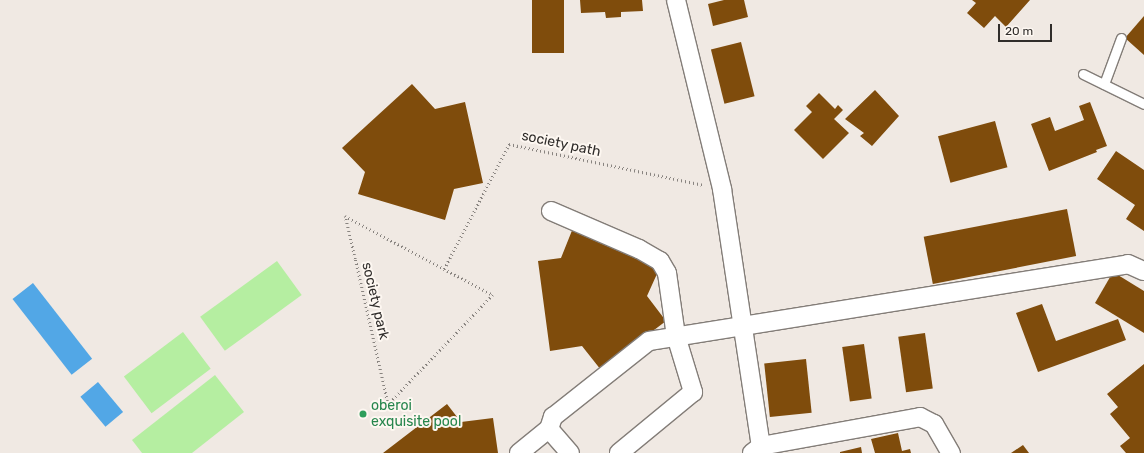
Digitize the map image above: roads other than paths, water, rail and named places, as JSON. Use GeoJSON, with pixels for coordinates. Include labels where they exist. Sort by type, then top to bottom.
{"type":"FeatureCollection","features":[{"type":"Feature","properties":{"kind":"street"},"geometry":{"type":"LineString","coordinates":[[676,0],[722,189],[741,326],[751,364],[756,450],[815,445],[920,417],[934,424],[950,453]]}},
{"type":"Feature","properties":{"kind":"street"},"geometry":{"type":"LineString","coordinates":[[551,211],[639,249],[660,261],[667,273],[676,336],[692,379],[692,395],[619,453]]}},
{"type":"Feature","properties":{"kind":"street"},"geometry":{"type":"LineString","coordinates":[[519,453],[549,429],[553,417],[649,341],[1128,264],[1144,270]]}},
{"type":"Feature","properties":{"kind":"street"},"geometry":{"type":"LineString","coordinates":[[549,429],[570,453]]}},
{"type":"Feature","properties":{"kind":"lane"},"geometry":{"type":"LineString","coordinates":[[1104,84],[1121,38]]}},
{"type":"Feature","properties":{"kind":"lane"},"geometry":{"type":"LineString","coordinates":[[1083,74],[1144,104]]}},
{"type":"Feature","properties":{"kind":"water"},"geometry":{"type":"Polygon","coordinates":[[[33,283],[92,359],[72,375],[13,299],[33,283]]]}},
{"type":"Feature","properties":{"kind":"water"},"geometry":{"type":"Polygon","coordinates":[[[98,382],[123,412],[105,427],[80,397],[98,382]]]}},
{"type":"Feature","properties":{"kind":"place","name":"oberoi exquisite pool"},"geometry":{"type":"Point","coordinates":[363,414]}}]}
